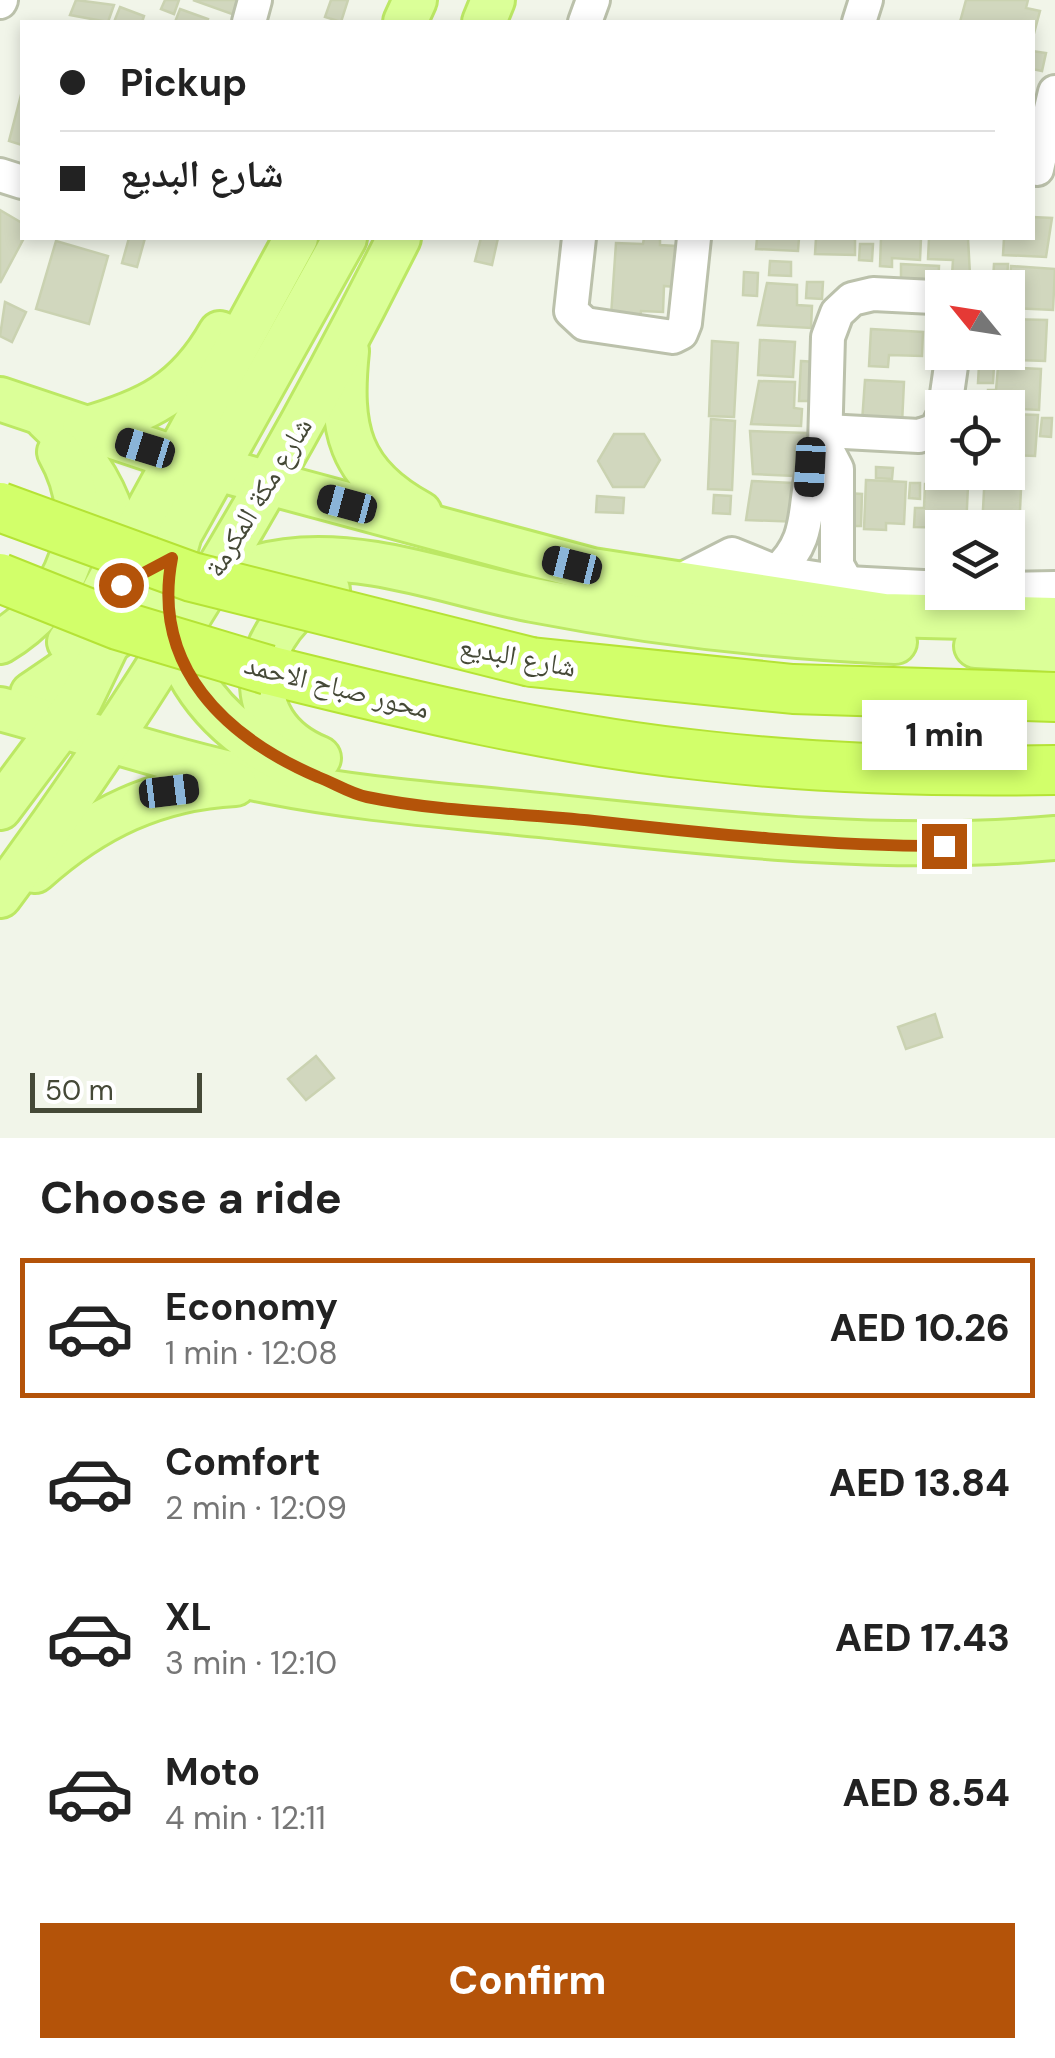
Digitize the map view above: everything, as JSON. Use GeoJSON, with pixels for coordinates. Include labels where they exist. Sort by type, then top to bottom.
{"type":"FeatureCollection","features":[{"type":"Feature","properties":{"kind":"highway","name":"شارع البديع"},"geometry":{"type":"LineString","coordinates":[[0,507],[192,577],[530,662],[794,689],[945,697],[1055,697]]}},
{"type":"Feature","properties":{"kind":"highway","name":"محور صباح الاحمد"},"geometry":{"type":"LineString","coordinates":[[0,578],[188,648],[507,726],[703,756],[810,765],[1055,770]]}},
{"type":"Feature","properties":{"kind":"main road"},"geometry":{"type":"LineString","coordinates":[[84,429],[138,414],[177,389],[210,350],[274,240]]}},
{"type":"Feature","properties":{"kind":"main road"},"geometry":{"type":"LineString","coordinates":[[13,714],[114,579],[295,240]]}},
{"type":"Feature","properties":{"kind":"main road"},"geometry":{"type":"LineString","coordinates":[[343,240],[180,534],[172,558],[170,624],[198,690],[242,737],[279,760],[364,797]]}},
{"type":"Feature","properties":{"kind":"main road","name":"شارع مكة المكرمة"},"geometry":{"type":"LineString","coordinates":[[0,896],[110,737],[170,624],[204,589],[262,496],[399,240]]}},
{"type":"Feature","properties":{"kind":"main road"},"geometry":{"type":"LineString","coordinates":[[348,340],[346,424],[354,455],[376,484],[398,501],[484,542]]}},
{"type":"Feature","properties":{"kind":"main road"},"geometry":{"type":"LineString","coordinates":[[0,400],[217,469],[262,496],[658,582],[884,616],[1055,619]]}},
{"type":"Feature","properties":{"kind":"main road"},"geometry":{"type":"LineString","coordinates":[[0,400],[42,430],[61,455],[73,484],[78,516],[70,562],[49,604],[26,626],[0,642]]}},
{"type":"Feature","properties":{"kind":"main road"},"geometry":{"type":"LineString","coordinates":[[0,808],[63,726],[108,645],[114,579],[110,508],[78,448],[42,414]]}},
{"type":"Feature","properties":{"kind":"main road"},"geometry":{"type":"LineString","coordinates":[[0,653],[55,631],[114,579],[172,558],[262,496]]}},
{"type":"Feature","properties":{"kind":"main road"},"geometry":{"type":"LineString","coordinates":[[204,589],[250,569],[320,559],[532,600],[732,629],[828,639],[1055,650]]}},
{"type":"Feature","properties":{"kind":"main road"},"geometry":{"type":"LineString","coordinates":[[422,576],[326,590],[296,606],[274,631],[262,662],[263,696],[276,727],[300,750],[442,805]]}},
{"type":"Feature","properties":{"kind":"main road"},"geometry":{"type":"LineString","coordinates":[[13,714],[108,645],[170,624]]}},
{"type":"Feature","properties":{"kind":"main road"},"geometry":{"type":"LineString","coordinates":[[13,714],[272,782],[364,797],[818,840],[975,845],[1055,838]]}},
{"type":"Feature","properties":{"kind":"main road"},"geometry":{"type":"LineString","coordinates":[[0,907],[74,839],[136,803],[169,791],[272,782]]}},
{"type":"Feature","properties":{"kind":"street"},"geometry":{"type":"LineString","coordinates":[[874,0],[891,0]]}},
{"type":"Feature","properties":{"kind":"street"},"geometry":{"type":"LineString","coordinates":[[1042,170],[1055,92]]}},
{"type":"Feature","properties":{"kind":"street"},"geometry":{"type":"LineString","coordinates":[[579,240],[571,311],[577,318],[585,324],[674,337],[681,333],[685,323],[694,240]]}},
{"type":"Feature","properties":{"kind":"street"},"geometry":{"type":"LineString","coordinates":[[847,583],[837,565],[837,469],[825,438],[828,338],[837,313],[852,299],[872,294],[925,297]]}},
{"type":"Feature","properties":{"kind":"street"},"geometry":{"type":"LineString","coordinates":[[825,438],[925,434]]}},
{"type":"Feature","properties":{"kind":"street"},"geometry":{"type":"LineString","coordinates":[[776,572],[801,544],[810,467],[825,438]]}},
{"type":"Feature","properties":{"kind":"street"},"geometry":{"type":"LineString","coordinates":[[658,582],[683,578],[732,554],[776,572],[847,583],[925,587]]}},
{"type":"Feature","properties":{"kind":"street"},"geometry":{"type":"LineString","coordinates":[[1025,589],[1055,588]]}},
{"type":"Feature","properties":{"kind":"building"},"geometry":{"type":"Polygon","coordinates":[[[76,0],[114,5],[109,20],[70,15],[76,0]]]}},
{"type":"Feature","properties":{"kind":"building"},"geometry":{"type":"Polygon","coordinates":[[[165,0],[179,0],[174,14],[161,9],[165,0]]]}},
{"type":"Feature","properties":{"kind":"building"},"geometry":{"type":"Polygon","coordinates":[[[193,0],[249,0],[243,18],[193,0]]]}},
{"type":"Feature","properties":{"kind":"building"},"geometry":{"type":"Polygon","coordinates":[[[331,0],[348,0],[342,20],[325,17],[331,0]]]}},
{"type":"Feature","properties":{"kind":"building"},"geometry":{"type":"Polygon","coordinates":[[[966,0],[1028,0],[1026,8],[1040,11],[1035,30],[1035,20],[961,20],[966,0]]]}},
{"type":"Feature","properties":{"kind":"building"},"geometry":{"type":"Polygon","coordinates":[[[120,7],[144,16],[143,20],[115,20],[120,7]]]}},
{"type":"Feature","properties":{"kind":"building"},"geometry":{"type":"Polygon","coordinates":[[[180,9],[208,19],[208,20],[176,20],[180,9]]]}},
{"type":"Feature","properties":{"kind":"building"},"geometry":{"type":"Polygon","coordinates":[[[1035,51],[1046,53],[1042,71],[1035,70],[1035,51]]]}},
{"type":"Feature","properties":{"kind":"building"},"geometry":{"type":"Polygon","coordinates":[[[20,99],[20,144],[9,141],[20,99]]]}},
{"type":"Feature","properties":{"kind":"building"},"geometry":{"type":"Polygon","coordinates":[[[0,210],[20,222],[23,240],[0,283],[0,210]]]}},
{"type":"Feature","properties":{"kind":"building"},"geometry":{"type":"Polygon","coordinates":[[[1035,217],[1052,218],[1046,257],[1003,255],[1004,240],[1035,240],[1035,217]]]}},
{"type":"Feature","properties":{"kind":"building"},"geometry":{"type":"Polygon","coordinates":[[[128,240],[144,240],[137,267],[122,263],[128,240]]]}},
{"type":"Feature","properties":{"kind":"building"},"geometry":{"type":"Polygon","coordinates":[[[480,240],[498,240],[492,265],[475,261],[480,240]]]}},
{"type":"Feature","properties":{"kind":"building"},"geometry":{"type":"Polygon","coordinates":[[[644,240],[660,240],[660,245],[676,246],[674,287],[664,286],[663,312],[641,311],[640,317],[611,316],[616,243],[643,244],[644,240]]]}},
{"type":"Feature","properties":{"kind":"building"},"geometry":{"type":"Polygon","coordinates":[[[757,240],[799,240],[798,251],[756,249],[757,240]]]}},
{"type":"Feature","properties":{"kind":"building"},"geometry":{"type":"Polygon","coordinates":[[[816,240],[855,240],[855,255],[815,254],[816,240]]]}},
{"type":"Feature","properties":{"kind":"building"},"geometry":{"type":"Polygon","coordinates":[[[881,240],[921,240],[920,260],[892,258],[892,267],[880,266],[881,240]]]}},
{"type":"Feature","properties":{"kind":"building"},"geometry":{"type":"Polygon","coordinates":[[[929,240],[968,240],[970,270],[952,270],[953,260],[928,259],[929,240]]]}},
{"type":"Feature","properties":{"kind":"building"},"geometry":{"type":"Polygon","coordinates":[[[56,241],[108,256],[89,324],[36,309],[56,241]]]}},
{"type":"Feature","properties":{"kind":"building"},"geometry":{"type":"Polygon","coordinates":[[[860,244],[873,244],[872,261],[859,260],[860,244]]]}},
{"type":"Feature","properties":{"kind":"building"},"geometry":{"type":"Polygon","coordinates":[[[770,261],[791,262],[791,276],[769,275],[770,261]]]}},
{"type":"Feature","properties":{"kind":"building"},"geometry":{"type":"Polygon","coordinates":[[[901,264],[939,266],[939,270],[925,270],[925,286],[922,279],[901,278],[901,264]]]}},
{"type":"Feature","properties":{"kind":"building"},"geometry":{"type":"Polygon","coordinates":[[[994,264],[1008,264],[1008,270],[994,270],[994,264]]]}},
{"type":"Feature","properties":{"kind":"building"},"geometry":{"type":"Polygon","coordinates":[[[1011,266],[1055,269],[1053,310],[1025,309],[1025,270],[1011,270],[1011,266]]]}},
{"type":"Feature","properties":{"kind":"building"},"geometry":{"type":"Polygon","coordinates":[[[744,272],[758,273],[757,296],[743,295],[744,272]]]}},
{"type":"Feature","properties":{"kind":"building"},"geometry":{"type":"Polygon","coordinates":[[[807,282],[823,282],[822,299],[806,298],[807,282]]]}},
{"type":"Feature","properties":{"kind":"building"},"geometry":{"type":"Polygon","coordinates":[[[767,283],[797,285],[797,305],[812,306],[811,328],[758,325],[767,283]]]}},
{"type":"Feature","properties":{"kind":"building"},"geometry":{"type":"Polygon","coordinates":[[[5,302],[26,312],[12,342],[0,336],[5,302]]]}},
{"type":"Feature","properties":{"kind":"building"},"geometry":{"type":"Polygon","coordinates":[[[1025,319],[1047,320],[1045,361],[1025,360],[1025,319]]]}},
{"type":"Feature","properties":{"kind":"building"},"geometry":{"type":"Polygon","coordinates":[[[871,329],[923,332],[922,356],[889,355],[888,367],[869,366],[871,329]]]}},
{"type":"Feature","properties":{"kind":"building"},"geometry":{"type":"Polygon","coordinates":[[[760,340],[795,342],[793,377],[758,375],[760,340]]]}},
{"type":"Feature","properties":{"kind":"building"},"geometry":{"type":"Polygon","coordinates":[[[712,341],[738,343],[734,417],[709,416],[712,341]]]}},
{"type":"Feature","properties":{"kind":"building"},"geometry":{"type":"Polygon","coordinates":[[[801,361],[817,362],[815,401],[799,401],[801,361]]]}},
{"type":"Feature","properties":{"kind":"building"},"geometry":{"type":"Polygon","coordinates":[[[1041,369],[1039,410],[1025,409],[1025,390],[996,390],[998,370],[1041,369]]]}},
{"type":"Feature","properties":{"kind":"building"},"geometry":{"type":"Polygon","coordinates":[[[979,370],[994,370],[993,383],[978,383],[979,370]]]}},
{"type":"Feature","properties":{"kind":"building"},"geometry":{"type":"Polygon","coordinates":[[[865,380],[904,382],[902,424],[862,422],[865,380]]]}},
{"type":"Feature","properties":{"kind":"building"},"geometry":{"type":"Polygon","coordinates":[[[759,381],[795,382],[794,408],[802,409],[801,426],[751,424],[759,381]]]}},
{"type":"Feature","properties":{"kind":"building"},"geometry":{"type":"Polygon","coordinates":[[[1025,415],[1038,415],[1035,456],[1025,456],[1025,415]]]}},
{"type":"Feature","properties":{"kind":"building"},"geometry":{"type":"Polygon","coordinates":[[[1042,418],[1052,418],[1051,437],[1040,436],[1042,418]]]}},
{"type":"Feature","properties":{"kind":"building"},"geometry":{"type":"Polygon","coordinates":[[[711,419],[735,421],[732,490],[708,489],[711,419]]]}},
{"type":"Feature","properties":{"kind":"building"},"geometry":{"type":"Polygon","coordinates":[[[750,431],[807,433],[806,451],[795,451],[794,476],[753,474],[750,431]]]}},
{"type":"Feature","properties":{"kind":"building"},"geometry":{"type":"Polygon","coordinates":[[[614,434],[644,434],[660,460],[644,487],[613,487],[598,461],[614,434]]]}},
{"type":"Feature","properties":{"kind":"building"},"geometry":{"type":"Polygon","coordinates":[[[876,467],[893,468],[892,479],[876,478],[876,467]]]}},
{"type":"Feature","properties":{"kind":"building"},"geometry":{"type":"Polygon","coordinates":[[[866,480],[906,482],[904,524],[886,523],[886,530],[864,529],[866,480]]]}},
{"type":"Feature","properties":{"kind":"building"},"geometry":{"type":"Polygon","coordinates":[[[752,481],[793,483],[792,506],[800,522],[746,520],[752,481]]]}},
{"type":"Feature","properties":{"kind":"building"},"geometry":{"type":"Polygon","coordinates":[[[910,483],[920,483],[920,499],[909,498],[910,483]]]}},
{"type":"Feature","properties":{"kind":"building"},"geometry":{"type":"Polygon","coordinates":[[[925,484],[925,490],[968,490],[967,510],[925,510],[925,527],[914,527],[915,508],[924,508],[925,484]]]}},
{"type":"Feature","properties":{"kind":"building"},"geometry":{"type":"Polygon","coordinates":[[[984,490],[1021,490],[1020,510],[983,510],[984,490]]]}},
{"type":"Feature","properties":{"kind":"building"},"geometry":{"type":"Polygon","coordinates":[[[846,493],[862,494],[861,526],[845,526],[846,493]]]}},
{"type":"Feature","properties":{"kind":"building"},"geometry":{"type":"Polygon","coordinates":[[[714,495],[731,496],[730,514],[713,513],[714,495]]]}},
{"type":"Feature","properties":{"kind":"building"},"geometry":{"type":"Polygon","coordinates":[[[597,496],[624,498],[623,513],[596,512],[597,496]]]}},
{"type":"Feature","properties":{"kind":"building"},"geometry":{"type":"Polygon","coordinates":[[[935,1014],[942,1037],[906,1049],[898,1027],[935,1014]]]}},
{"type":"Feature","properties":{"kind":"building"},"geometry":{"type":"Polygon","coordinates":[[[316,1056],[334,1078],[306,1100],[288,1079],[316,1056]]]}},
{"type":"Feature","properties":{"kind":"route"},"geometry":{"type":"LineString","coordinates":[[121,585],[172,558],[166,609],[174,639],[198,690],[242,737],[279,760],[364,797],[710,834],[944,846]]}}]}
